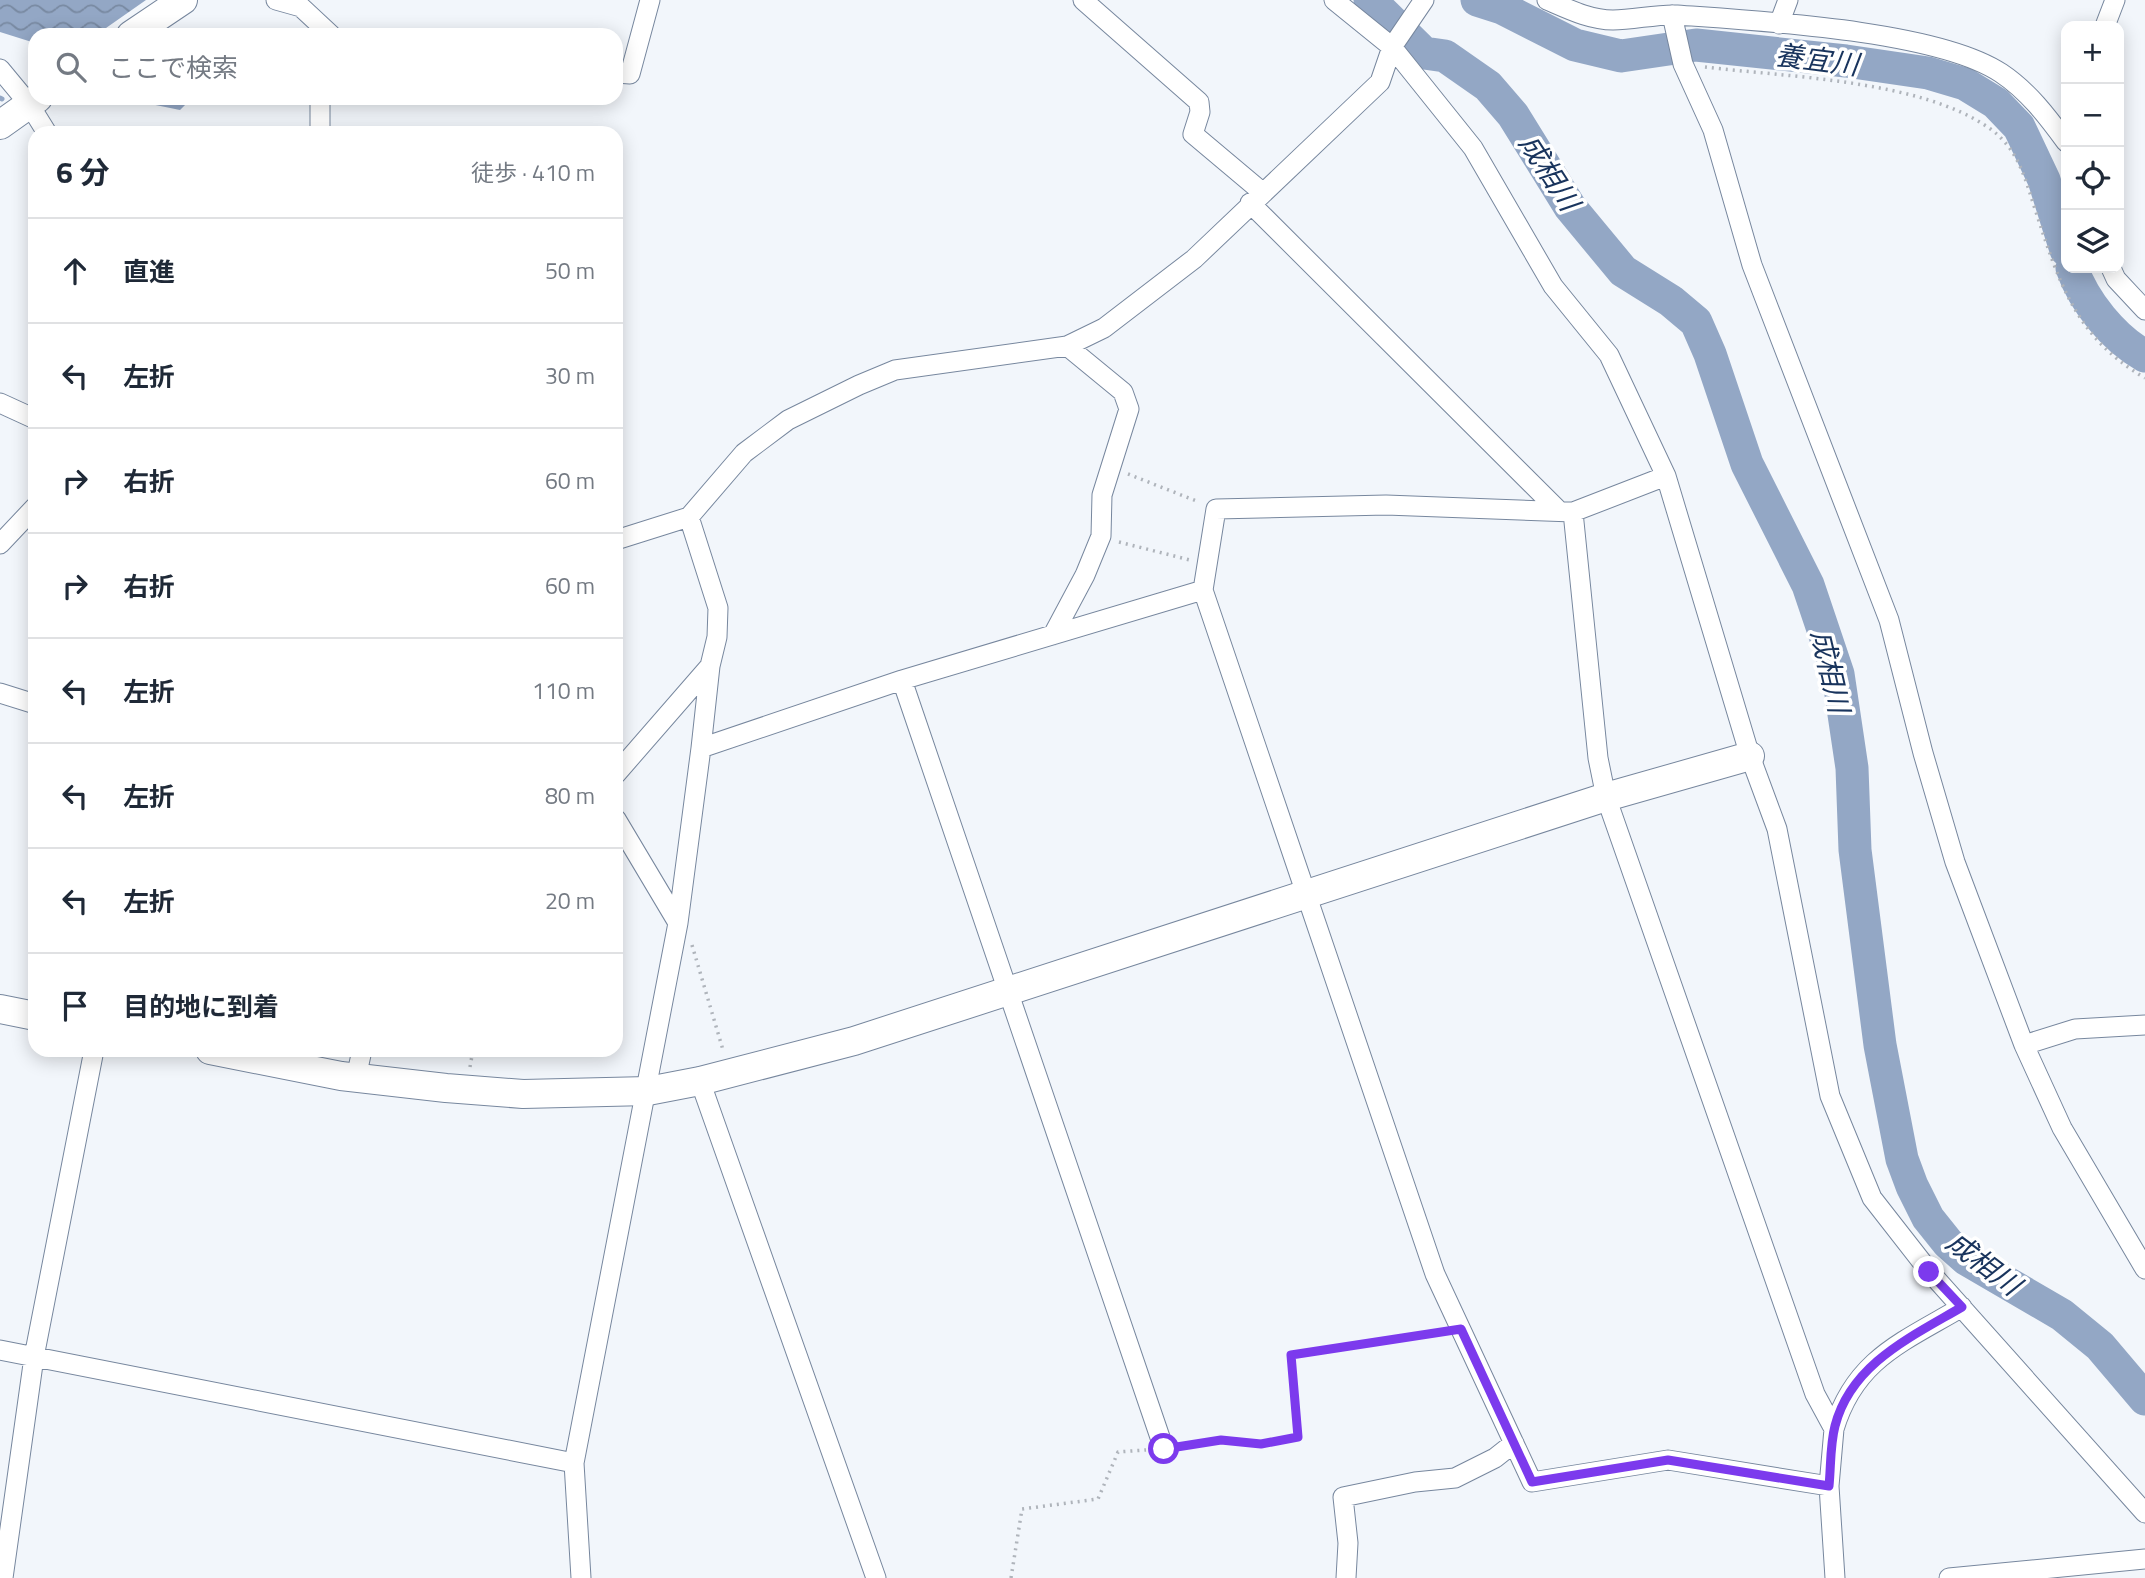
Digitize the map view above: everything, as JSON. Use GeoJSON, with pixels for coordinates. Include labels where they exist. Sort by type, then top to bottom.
{"type":"FeatureCollection","features":[{"type":"Feature","properties":{"kind":"street"},"geometry":{"type":"LineString","coordinates":[[141,28],[183,0]]}},
{"type":"Feature","properties":{"kind":"street"},"geometry":{"type":"LineString","coordinates":[[276,0],[301,6],[324,28]]}},
{"type":"Feature","properties":{"kind":"street"},"geometry":{"type":"LineString","coordinates":[[623,74],[630,74],[650,0]]}},
{"type":"Feature","properties":{"kind":"street"},"geometry":{"type":"LineString","coordinates":[[1083,0],[1199,102],[1200,112],[1193,134],[1566,511],[1598,758],[1606,797],[1815,1394],[1833,1429]]}},
{"type":"Feature","properties":{"kind":"street"},"geometry":{"type":"LineString","coordinates":[[1334,0],[1392,47],[1473,148],[1553,286],[1609,355],[1666,476],[1750,756],[1777,829],[1830,1096],[1872,1198],[1929,1272],[2145,1513]]}},
{"type":"Feature","properties":{"kind":"street"},"geometry":{"type":"LineString","coordinates":[[623,538],[689,517],[744,453],[788,420],[859,385],[895,370],[1067,346],[1104,328],[1194,259],[1380,82],[1392,47],[1424,0]]}},
{"type":"Feature","properties":{"kind":"street"},"geometry":{"type":"LineString","coordinates":[[1547,0],[1576,13],[1612,20],[1672,15],[1779,24],[1888,38],[1966,55],[2000,72],[2022,89],[2061,132]]}},
{"type":"Feature","properties":{"kind":"street"},"geometry":{"type":"LineString","coordinates":[[1779,24],[1788,0]]}},
{"type":"Feature","properties":{"kind":"street"},"geometry":{"type":"LineString","coordinates":[[2107,21],[2115,0]]}},
{"type":"Feature","properties":{"kind":"street"},"geometry":{"type":"LineString","coordinates":[[1672,15],[1683,64],[1713,130],[1752,265],[1889,620],[1923,753],[1955,862],[2024,1045],[2062,1128],[2145,1269]]}},
{"type":"Feature","properties":{"kind":"street"},"geometry":{"type":"LineString","coordinates":[[0,69],[28,95]]}},
{"type":"Feature","properties":{"kind":"street"},"geometry":{"type":"LineString","coordinates":[[0,125],[28,105]]}},
{"type":"Feature","properties":{"kind":"street"},"geometry":{"type":"LineString","coordinates":[[36,105],[44,126]]}},
{"type":"Feature","properties":{"kind":"street"},"geometry":{"type":"LineString","coordinates":[[320,105],[320,126]]}},
{"type":"Feature","properties":{"kind":"street"},"geometry":{"type":"LineString","coordinates":[[2113,273],[2145,310]]}},
{"type":"Feature","properties":{"kind":"street"},"geometry":{"type":"LineString","coordinates":[[1054,635],[1085,575],[1101,536],[1102,495],[1129,409],[1123,392],[1067,346]]}},
{"type":"Feature","properties":{"kind":"street"},"geometry":{"type":"LineString","coordinates":[[0,403],[28,416]]}},
{"type":"Feature","properties":{"kind":"street"},"geometry":{"type":"LineString","coordinates":[[1666,476],[1566,511],[1386,505],[1216,509],[1203,590],[1436,1274],[1532,1482],[1668,1460],[1829,1486]]}},
{"type":"Feature","properties":{"kind":"street"},"geometry":{"type":"LineString","coordinates":[[0,544],[28,514]]}},
{"type":"Feature","properties":{"kind":"street"},"geometry":{"type":"LineString","coordinates":[[581,1578],[574,1463],[648,1091],[678,923],[710,666],[717,637],[718,608],[689,517]]}},
{"type":"Feature","properties":{"kind":"street"},"geometry":{"type":"LineString","coordinates":[[701,748],[902,680],[1203,590]]}},
{"type":"Feature","properties":{"kind":"street"},"geometry":{"type":"LineString","coordinates":[[623,766],[710,666]]}},
{"type":"Feature","properties":{"kind":"street"},"geometry":{"type":"LineString","coordinates":[[902,680],[1164,1449]]}},
{"type":"Feature","properties":{"kind":"street"},"geometry":{"type":"LineString","coordinates":[[0,693],[28,702]]}},
{"type":"Feature","properties":{"kind":"street"},"geometry":{"type":"LineString","coordinates":[[246,1057],[356,1078],[523,1094],[648,1091],[700,1081],[854,1041],[1606,797],[1750,756]]}},
{"type":"Feature","properties":{"kind":"street"},"geometry":{"type":"LineString","coordinates":[[623,831],[678,923]]}},
{"type":"Feature","properties":{"kind":"street"},"geometry":{"type":"LineString","coordinates":[[0,1009],[28,1015]]}},
{"type":"Feature","properties":{"kind":"street"},"geometry":{"type":"LineString","coordinates":[[2024,1045],[2075,1029],[2145,1025]]}},
{"type":"Feature","properties":{"kind":"street"},"geometry":{"type":"LineString","coordinates":[[3,1578],[34,1357],[93,1057]]}},
{"type":"Feature","properties":{"kind":"street"},"geometry":{"type":"LineString","coordinates":[[356,1078],[360,1057]]}},
{"type":"Feature","properties":{"kind":"street"},"geometry":{"type":"LineString","coordinates":[[700,1081],[876,1578]]}},
{"type":"Feature","properties":{"kind":"street"},"geometry":{"type":"LineString","coordinates":[[1835,1578],[1829,1486],[1833,1429],[1842,1403],[1856,1379],[1893,1348],[1962,1307]]}},
{"type":"Feature","properties":{"kind":"street"},"geometry":{"type":"LineString","coordinates":[[0,1350],[574,1463]]}},
{"type":"Feature","properties":{"kind":"street"},"geometry":{"type":"LineString","coordinates":[[1346,1578],[1348,1543],[1343,1496],[1415,1482],[1455,1478],[1495,1458],[1514,1443]]}},
{"type":"Feature","properties":{"kind":"street"},"geometry":{"type":"LineString","coordinates":[[1948,1578],[2145,1559]]}},
{"type":"Feature","properties":{"kind":"path"},"geometry":{"type":"LineString","coordinates":[[1683,64],[1860,85],[1924,99],[1989,128],[2010,146],[2023,169],[2052,263],[2076,315],[2107,352],[2145,378]]}},
{"type":"Feature","properties":{"kind":"path"},"geometry":{"type":"LineString","coordinates":[[1109,467],[1216,509]]}},
{"type":"Feature","properties":{"kind":"path"},"geometry":{"type":"LineString","coordinates":[[1101,536],[1158,554],[1207,564]]}},
{"type":"Feature","properties":{"kind":"path"},"geometry":{"type":"LineString","coordinates":[[678,923],[697,953],[723,1050]]}},
{"type":"Feature","properties":{"kind":"path"},"geometry":{"type":"LineString","coordinates":[[1012,1578],[1022,1509],[1098,1499],[1118,1452],[1164,1449],[1221,1440],[1261,1444],[1298,1437],[1291,1355],[1461,1329]]}},
{"type":"Feature","properties":{"kind":"water"},"geometry":{"type":"Polygon","coordinates":[[[0,0],[146,0],[106,28],[28,28],[28,41],[0,32],[0,0]]]}},
{"type":"Feature","properties":{"kind":"water"},"geometry":{"type":"Polygon","coordinates":[[[155,105],[185,105],[180,110],[155,105]]]}},
{"type":"Feature","properties":{"kind":"waterway","name":"成相川"},"geometry":{"type":"LineString","coordinates":[[1370,0],[1424,53],[1445,56],[1488,86],[1513,115],[1570,207],[1623,271],[1671,301],[1696,322],[1710,354],[1747,464],[1808,585],[1838,674],[1852,768],[1855,850],[1880,1045],[1902,1159],[1912,1186],[1928,1218],[1948,1243],[1966,1259],[2062,1315],[2100,1346],[2145,1399]]}},
{"type":"Feature","properties":{"kind":"waterway","name":"養宜川"},"geometry":{"type":"LineString","coordinates":[[1477,0],[1502,8],[1575,45],[1621,56],[1696,45],[1846,61],[1928,73],[1965,84],[1996,103],[2019,127],[2044,180],[2061,234]]}},
{"type":"Feature","properties":{"kind":"waterway","name":"養宜川"},"geometry":{"type":"LineString","coordinates":[[2074,273],[2084,294],[2101,318],[2122,339],[2145,356]]}},
{"type":"Feature","properties":{"kind":"route"},"geometry":{"type":"LineString","coordinates":[[1164,1449],[1221,1440],[1261,1444],[1298,1437],[1291,1355],[1461,1329],[1532,1482],[1668,1460],[1829,1486],[1833,1429],[1842,1403],[1856,1379],[1893,1348],[1962,1307],[1929,1272]]}}]}
